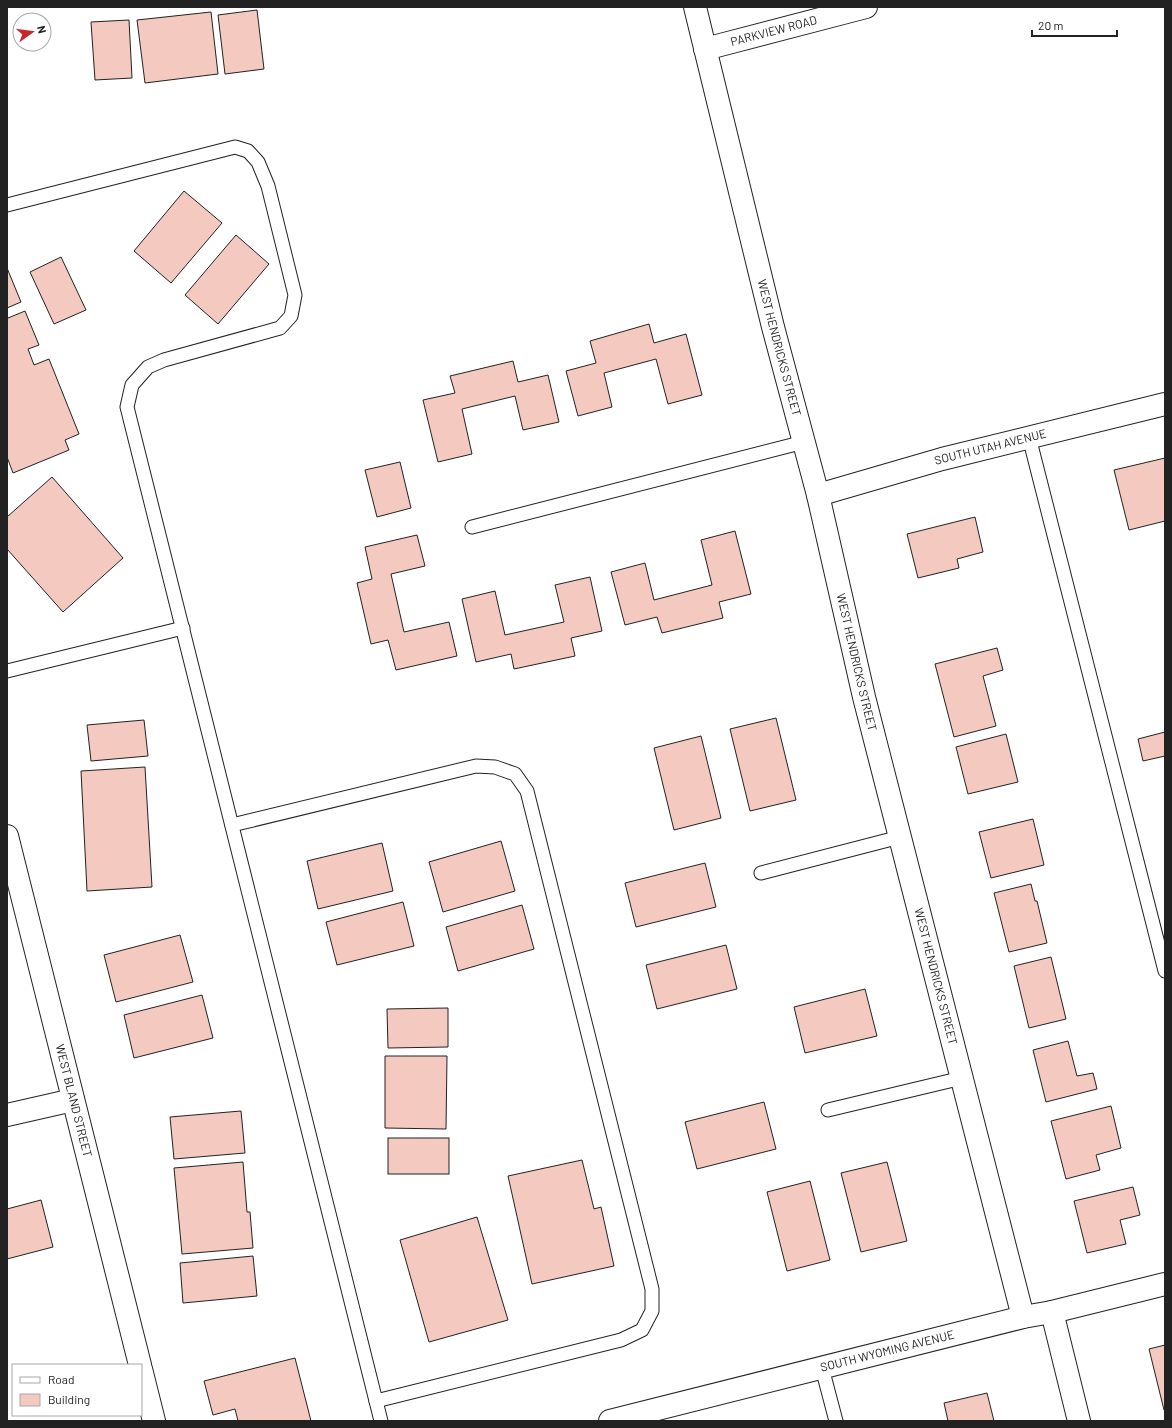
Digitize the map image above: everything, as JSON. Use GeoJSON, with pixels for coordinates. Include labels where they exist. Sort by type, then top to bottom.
{"type":"FeatureCollection","features":[{"type":"Feature","properties":{"kind":"street","name":"WEST HENDRICKS STREET"},"geometry":{"type":"LineString","coordinates":[[695,7],[773,327],[818,495],[864,697],[1023,1317]]}},
{"type":"Feature","properties":{"kind":"street","name":"PARKVIEW ROAD"},"geometry":{"type":"LineString","coordinates":[[705,48],[866,7]]}},
{"type":"Feature","properties":{"kind":"street","name":"SOUTH UTAH AVENUE"},"geometry":{"type":"LineString","coordinates":[[818,495],[942,459],[1165,404]]}},
{"type":"Feature","properties":{"kind":"street","name":"WEST BLAND STREET"},"geometry":{"type":"LineString","coordinates":[[7,836],[140,1364]]}},
{"type":"Feature","properties":{"kind":"street"},"geometry":{"type":"LineString","coordinates":[[7,1115],[73,1100]]}},
{"type":"Feature","properties":{"kind":"street","name":"SOUTH WYOMING AVENUE"},"geometry":{"type":"LineString","coordinates":[[610,1421],[1023,1317],[1052,1312],[1165,1284]]}},
{"type":"Feature","properties":{"kind":"street"},"geometry":{"type":"LineString","coordinates":[[1052,1312],[1079,1421]]}},
{"type":"Feature","properties":{"kind":"street"},"geometry":{"type":"LineString","coordinates":[[142,1373],[154,1421]]}},
{"type":"Feature","properties":{"kind":"lane"},"geometry":{"type":"LineString","coordinates":[[7,205],[235,147],[248,151],[258,162],[268,186],[295,296],[291,316],[280,328],[164,360],[148,367],[132,385],[127,407],[381,1421]]}},
{"type":"Feature","properties":{"kind":"lane"},"geometry":{"type":"LineString","coordinates":[[1029,437],[1165,972]]}},
{"type":"Feature","properties":{"kind":"lane"},"geometry":{"type":"LineString","coordinates":[[472,528],[804,442]]}},
{"type":"Feature","properties":{"kind":"lane"},"geometry":{"type":"LineString","coordinates":[[7,671],[182,628]]}},
{"type":"Feature","properties":{"kind":"lane"},"geometry":{"type":"LineString","coordinates":[[232,825],[476,766],[496,767],[515,774],[527,791],[652,1289],[652,1311],[642,1330],[621,1340],[376,1401]]}},
{"type":"Feature","properties":{"kind":"lane"},"geometry":{"type":"LineString","coordinates":[[761,873],[900,838]]}},
{"type":"Feature","properties":{"kind":"lane"},"geometry":{"type":"LineString","coordinates":[[828,1110],[962,1078]]}},
{"type":"Feature","properties":{"kind":"lane"},"geometry":{"type":"LineString","coordinates":[[822,1368],[836,1421]]}},
{"type":"Feature","properties":{"kind":"building"},"geometry":{"type":"Polygon","coordinates":[[[257,10],[264,69],[225,74],[218,15],[257,10]]]}},
{"type":"Feature","properties":{"kind":"building"},"geometry":{"type":"Polygon","coordinates":[[[211,12],[218,74],[145,83],[137,20],[211,12]]]}},
{"type":"Feature","properties":{"kind":"building"},"geometry":{"type":"Polygon","coordinates":[[[129,20],[132,78],[95,80],[91,22],[129,20]]]}},
{"type":"Feature","properties":{"kind":"building"},"geometry":{"type":"Polygon","coordinates":[[[184,191],[222,223],[171,283],[134,251],[184,191]]]}},
{"type":"Feature","properties":{"kind":"building"},"geometry":{"type":"Polygon","coordinates":[[[236,235],[269,264],[218,324],[185,295],[236,235]]]}},
{"type":"Feature","properties":{"kind":"building"},"geometry":{"type":"Polygon","coordinates":[[[61,257],[86,310],[54,324],[30,272],[61,257]]]}},
{"type":"Feature","properties":{"kind":"building"},"geometry":{"type":"Polygon","coordinates":[[[7,268],[21,302],[7,308],[7,268]]]}},
{"type":"Feature","properties":{"kind":"building"},"geometry":{"type":"Polygon","coordinates":[[[25,311],[39,345],[28,349],[34,365],[49,359],[79,434],[65,440],[69,450],[13,473],[7,457],[7,315],[8,318],[25,311]]]}},
{"type":"Feature","properties":{"kind":"building"},"geometry":{"type":"Polygon","coordinates":[[[649,324],[654,343],[686,334],[702,395],[668,404],[656,359],[604,373],[612,407],[578,416],[566,371],[596,363],[590,341],[649,324]]]}},
{"type":"Feature","properties":{"kind":"building"},"geometry":{"type":"Polygon","coordinates":[[[513,361],[518,382],[548,375],[559,422],[523,430],[515,396],[462,409],[472,454],[438,462],[423,400],[455,393],[450,376],[513,361]]]}},
{"type":"Feature","properties":{"kind":"building"},"geometry":{"type":"Polygon","coordinates":[[[1165,458],[1165,521],[1129,530],[1114,470],[1165,458]]]}},
{"type":"Feature","properties":{"kind":"building"},"geometry":{"type":"Polygon","coordinates":[[[400,462],[411,508],[377,517],[365,470],[400,462]]]}},
{"type":"Feature","properties":{"kind":"building"},"geometry":{"type":"Polygon","coordinates":[[[52,477],[123,558],[63,612],[7,549],[7,517],[52,477]]]}},
{"type":"Feature","properties":{"kind":"building"},"geometry":{"type":"Polygon","coordinates":[[[975,517],[983,552],[957,559],[959,568],[918,578],[907,534],[975,517]]]}},
{"type":"Feature","properties":{"kind":"building"},"geometry":{"type":"Polygon","coordinates":[[[735,531],[751,594],[719,602],[723,618],[662,633],[657,617],[625,625],[611,572],[645,563],[654,600],[712,585],[701,540],[735,531]]]}},
{"type":"Feature","properties":{"kind":"building"},"geometry":{"type":"Polygon","coordinates":[[[417,535],[425,566],[391,574],[404,632],[449,622],[457,656],[396,670],[388,640],[371,644],[357,583],[372,579],[365,547],[417,535]]]}},
{"type":"Feature","properties":{"kind":"building"},"geometry":{"type":"Polygon","coordinates":[[[590,577],[602,631],[571,638],[575,656],[514,669],[511,654],[476,662],[462,599],[495,591],[505,635],[564,622],[555,585],[590,577]]]}},
{"type":"Feature","properties":{"kind":"building"},"geometry":{"type":"Polygon","coordinates":[[[997,648],[1003,670],[983,676],[996,726],[954,737],[935,664],[997,648]]]}},
{"type":"Feature","properties":{"kind":"building"},"geometry":{"type":"Polygon","coordinates":[[[776,718],[796,800],[750,811],[730,729],[776,718]]]}},
{"type":"Feature","properties":{"kind":"building"},"geometry":{"type":"Polygon","coordinates":[[[144,720],[148,756],[91,761],[87,725],[144,720]]]}},
{"type":"Feature","properties":{"kind":"building"},"geometry":{"type":"Polygon","coordinates":[[[1165,732],[1165,756],[1143,761],[1138,739],[1165,732]]]}},
{"type":"Feature","properties":{"kind":"building"},"geometry":{"type":"Polygon","coordinates":[[[1006,734],[1018,782],[968,794],[956,747],[1006,734]]]}},
{"type":"Feature","properties":{"kind":"building"},"geometry":{"type":"Polygon","coordinates":[[[701,736],[721,818],[674,830],[654,748],[701,736]]]}},
{"type":"Feature","properties":{"kind":"building"},"geometry":{"type":"Polygon","coordinates":[[[145,767],[152,887],[87,891],[81,771],[145,767]]]}},
{"type":"Feature","properties":{"kind":"building"},"geometry":{"type":"Polygon","coordinates":[[[1033,819],[1044,865],[991,878],[979,832],[1033,819]]]}},
{"type":"Feature","properties":{"kind":"building"},"geometry":{"type":"Polygon","coordinates":[[[501,841],[515,891],[443,912],[429,862],[501,841]]]}},
{"type":"Feature","properties":{"kind":"building"},"geometry":{"type":"Polygon","coordinates":[[[382,843],[393,891],[318,909],[307,861],[382,843]]]}},
{"type":"Feature","properties":{"kind":"building"},"geometry":{"type":"Polygon","coordinates":[[[705,863],[716,907],[636,927],[625,883],[705,863]]]}},
{"type":"Feature","properties":{"kind":"building"},"geometry":{"type":"Polygon","coordinates":[[[1031,884],[1035,901],[1037,901],[1047,943],[1009,952],[994,893],[1031,884]]]}},
{"type":"Feature","properties":{"kind":"building"},"geometry":{"type":"Polygon","coordinates":[[[403,902],[414,946],[337,965],[326,922],[403,902]]]}},
{"type":"Feature","properties":{"kind":"building"},"geometry":{"type":"Polygon","coordinates":[[[522,905],[534,949],[458,971],[446,927],[522,905]]]}},
{"type":"Feature","properties":{"kind":"building"},"geometry":{"type":"Polygon","coordinates":[[[180,935],[193,982],[116,1002],[104,955],[180,935]]]}},
{"type":"Feature","properties":{"kind":"building"},"geometry":{"type":"Polygon","coordinates":[[[726,945],[737,989],[657,1009],[646,965],[726,945]]]}},
{"type":"Feature","properties":{"kind":"building"},"geometry":{"type":"Polygon","coordinates":[[[1051,957],[1066,1019],[1029,1028],[1014,966],[1051,957]]]}},
{"type":"Feature","properties":{"kind":"building"},"geometry":{"type":"Polygon","coordinates":[[[865,989],[877,1036],[805,1053],[794,1007],[865,989]]]}},
{"type":"Feature","properties":{"kind":"building"},"geometry":{"type":"Polygon","coordinates":[[[202,995],[213,1038],[134,1058],[124,1015],[202,995]]]}},
{"type":"Feature","properties":{"kind":"building"},"geometry":{"type":"Polygon","coordinates":[[[448,1008],[448,1047],[388,1048],[387,1009],[448,1008]]]}},
{"type":"Feature","properties":{"kind":"building"},"geometry":{"type":"Polygon","coordinates":[[[1068,1041],[1077,1076],[1093,1073],[1097,1089],[1046,1102],[1033,1050],[1068,1041]]]}},
{"type":"Feature","properties":{"kind":"building"},"geometry":{"type":"Polygon","coordinates":[[[385,1056],[447,1056],[446,1129],[385,1128],[385,1056]]]}},
{"type":"Feature","properties":{"kind":"building"},"geometry":{"type":"Polygon","coordinates":[[[764,1102],[776,1149],[697,1169],[685,1122],[764,1102]]]}},
{"type":"Feature","properties":{"kind":"building"},"geometry":{"type":"Polygon","coordinates":[[[1111,1106],[1121,1148],[1096,1155],[1100,1170],[1066,1179],[1051,1121],[1111,1106]]]}},
{"type":"Feature","properties":{"kind":"building"},"geometry":{"type":"Polygon","coordinates":[[[241,1111],[245,1153],[174,1159],[170,1117],[241,1111]]]}},
{"type":"Feature","properties":{"kind":"building"},"geometry":{"type":"Polygon","coordinates":[[[388,1138],[449,1138],[449,1174],[388,1174],[388,1138]]]}},
{"type":"Feature","properties":{"kind":"building"},"geometry":{"type":"Polygon","coordinates":[[[582,1160],[594,1209],[601,1207],[614,1266],[532,1284],[508,1176],[582,1160]]]}},
{"type":"Feature","properties":{"kind":"building"},"geometry":{"type":"Polygon","coordinates":[[[243,1162],[247,1212],[250,1212],[253,1248],[182,1254],[174,1168],[243,1162]]]}},
{"type":"Feature","properties":{"kind":"building"},"geometry":{"type":"Polygon","coordinates":[[[887,1162],[907,1241],[861,1252],[841,1173],[887,1162]]]}},
{"type":"Feature","properties":{"kind":"building"},"geometry":{"type":"Polygon","coordinates":[[[810,1181],[830,1260],[787,1271],[767,1192],[810,1181]]]}},
{"type":"Feature","properties":{"kind":"building"},"geometry":{"type":"Polygon","coordinates":[[[1133,1187],[1140,1215],[1120,1220],[1126,1244],[1087,1253],[1074,1201],[1133,1187]]]}},
{"type":"Feature","properties":{"kind":"building"},"geometry":{"type":"Polygon","coordinates":[[[41,1200],[53,1247],[7,1259],[7,1209],[41,1200]]]}},
{"type":"Feature","properties":{"kind":"building"},"geometry":{"type":"Polygon","coordinates":[[[477,1217],[508,1320],[429,1342],[400,1240],[477,1217]]]}},
{"type":"Feature","properties":{"kind":"building"},"geometry":{"type":"Polygon","coordinates":[[[253,1256],[257,1296],[183,1303],[180,1263],[253,1256]]]}},
{"type":"Feature","properties":{"kind":"building"},"geometry":{"type":"Polygon","coordinates":[[[1165,1345],[1165,1409],[1164,1410],[1149,1349],[1165,1345]]]}},
{"type":"Feature","properties":{"kind":"building"},"geometry":{"type":"Polygon","coordinates":[[[295,1358],[311,1421],[238,1421],[235,1409],[213,1415],[204,1381],[295,1358]]]}},
{"type":"Feature","properties":{"kind":"building"},"geometry":{"type":"Polygon","coordinates":[[[987,1393],[994,1421],[948,1421],[944,1403],[987,1393]]]}}]}
